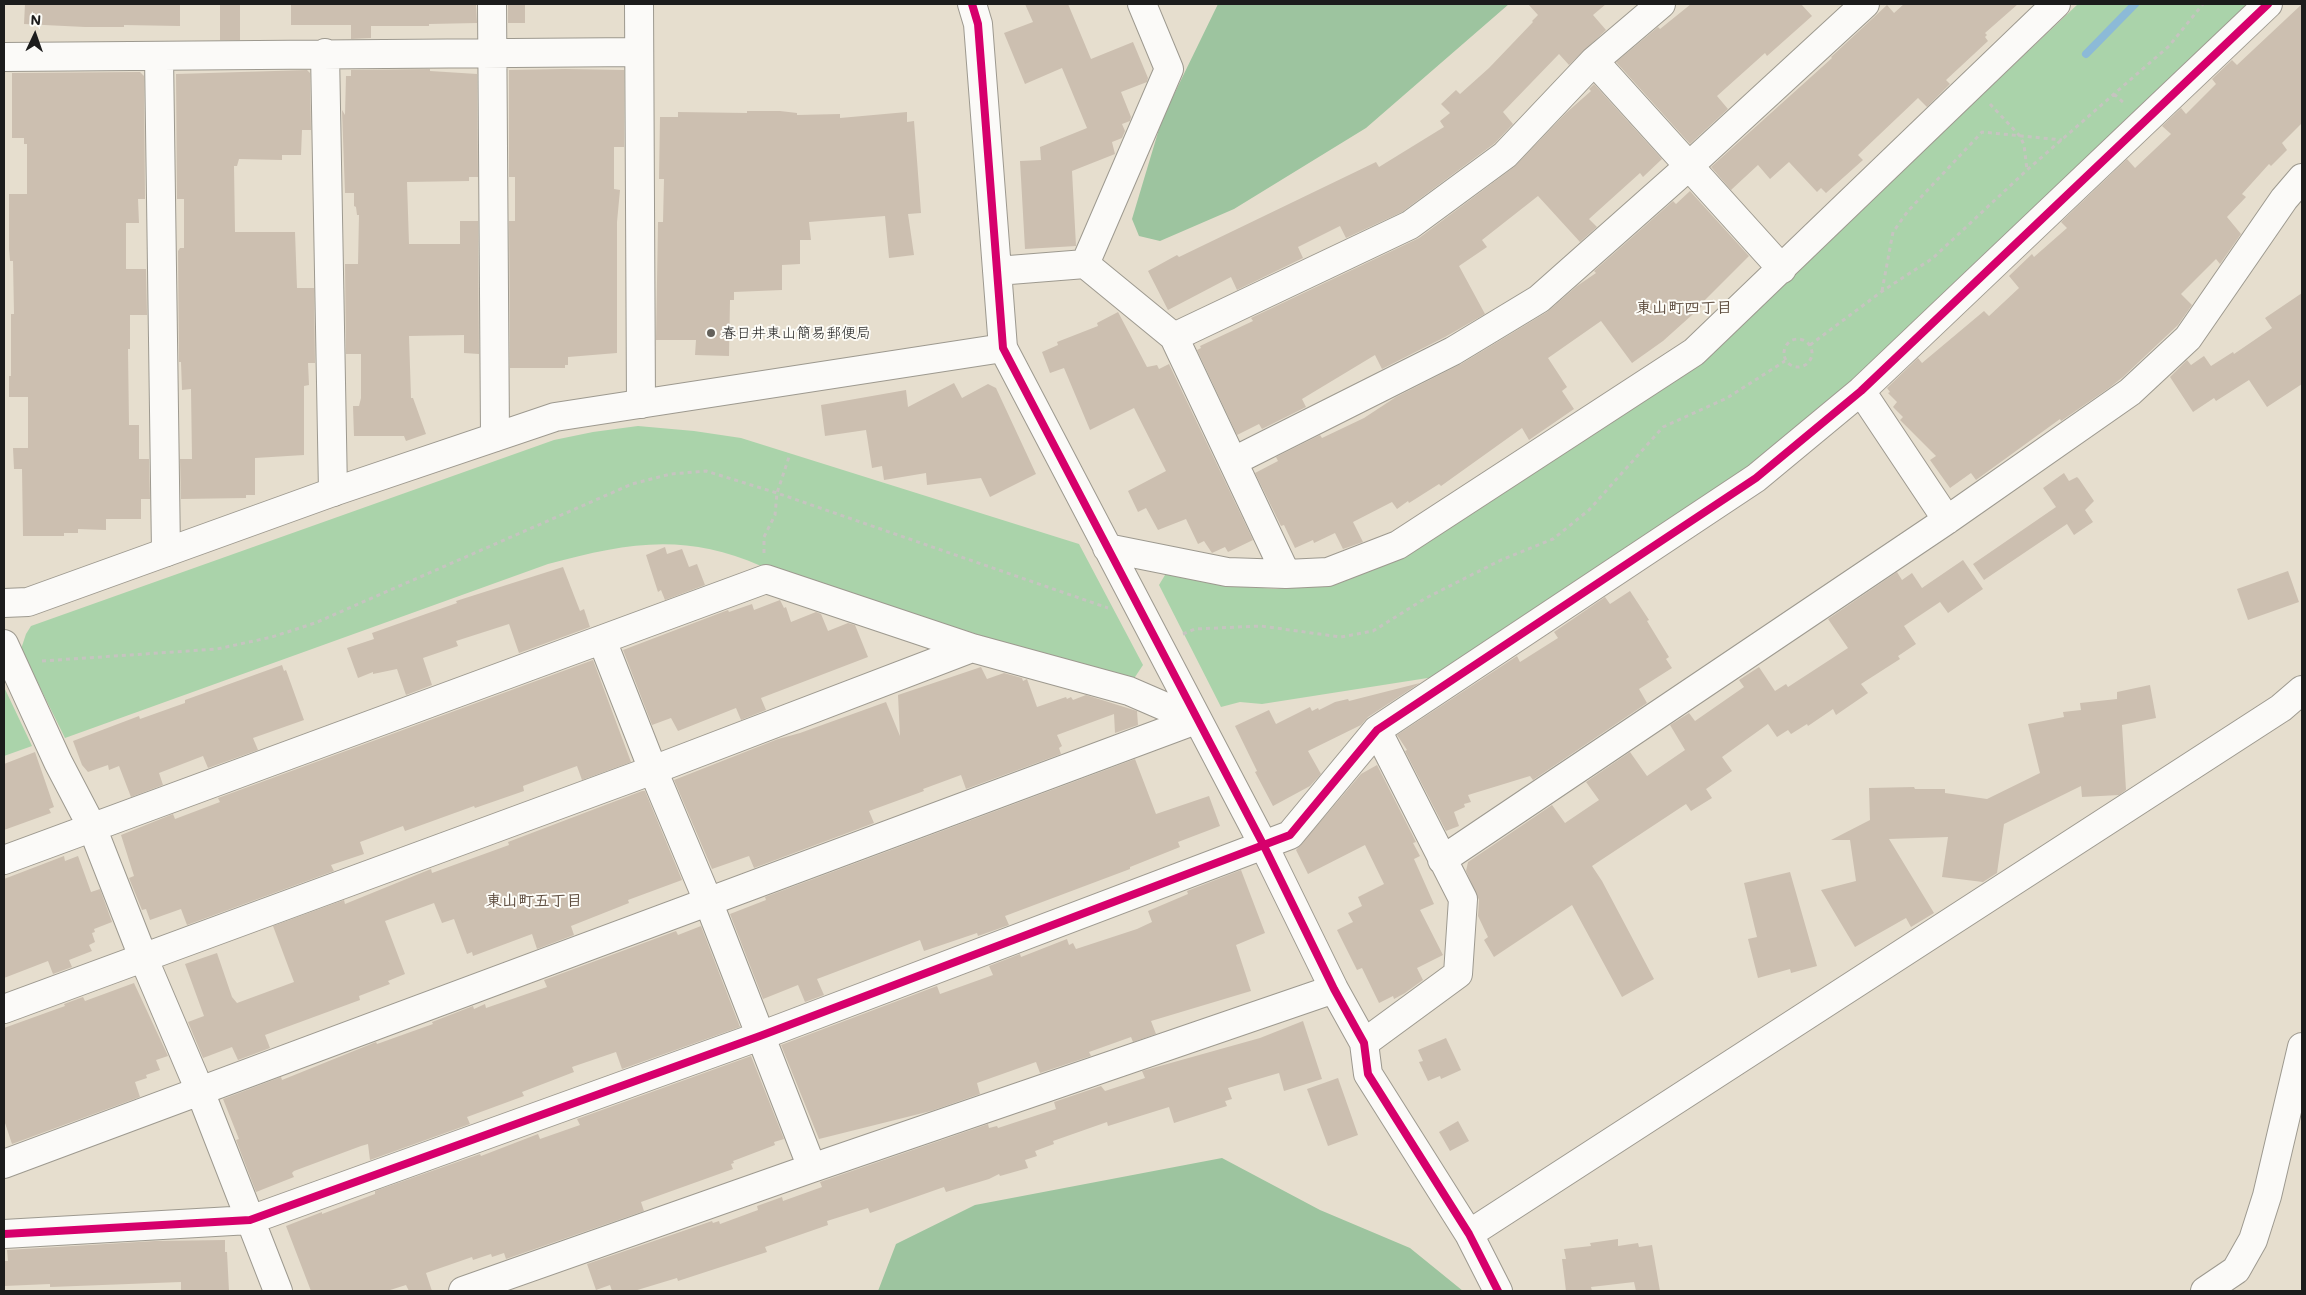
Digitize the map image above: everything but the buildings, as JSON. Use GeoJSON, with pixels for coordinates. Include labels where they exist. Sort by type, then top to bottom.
{"type":"FeatureCollection","features":[{"type":"Feature","properties":{"kind":"street"},"geometry":{"type":"LineString","coordinates":[[492,4],[495,437]]}},
{"type":"Feature","properties":{"kind":"street"},"geometry":{"type":"LineString","coordinates":[[639,4],[641,404]]}},
{"type":"Feature","properties":{"kind":"street"},"geometry":{"type":"LineString","coordinates":[[972,4],[978,24],[1003,348],[1196,720],[1264,846],[1334,989],[1364,1043],[1368,1074],[1469,1234],[1498,1291]]}},
{"type":"Feature","properties":{"kind":"street"},"geometry":{"type":"LineString","coordinates":[[1085,264],[1169,69],[1142,4]]}},
{"type":"Feature","properties":{"kind":"street"},"geometry":{"type":"LineString","coordinates":[[1174,338],[1410,225],[1505,156],[1594,61],[1661,4]]}},
{"type":"Feature","properties":{"kind":"street"},"geometry":{"type":"LineString","coordinates":[[1234,461],[1453,351],[1539,299],[1689,166],[1865,4]]}},
{"type":"Feature","properties":{"kind":"street"},"geometry":{"type":"LineString","coordinates":[[1108,548],[1227,572],[1286,574],[1328,572],[1398,545],[1694,352],[2056,4]]}},
{"type":"Feature","properties":{"kind":"street"},"geometry":{"type":"LineString","coordinates":[[4,1234],[250,1220],[760,1036],[1290,835],[1377,730],[1756,478],[1861,390],[2268,4]]}},
{"type":"Feature","properties":{"kind":"street"},"geometry":{"type":"LineString","coordinates":[[4,58],[325,53],[639,52]]}},
{"type":"Feature","properties":{"kind":"street"},"geometry":{"type":"LineString","coordinates":[[325,53],[333,492]]}},
{"type":"Feature","properties":{"kind":"street"},"geometry":{"type":"LineString","coordinates":[[159,56],[166,552]]}},
{"type":"Feature","properties":{"kind":"street"},"geometry":{"type":"LineString","coordinates":[[1594,61],[1782,268]]}},
{"type":"Feature","properties":{"kind":"street"},"geometry":{"type":"LineString","coordinates":[[1442,860],[1947,520],[2130,392],[2188,338],[2284,199],[2302,178]]}},
{"type":"Feature","properties":{"kind":"street"},"geometry":{"type":"LineString","coordinates":[[997,271],[1085,264],[1174,338],[1286,574]]}},
{"type":"Feature","properties":{"kind":"street"},"geometry":{"type":"LineString","coordinates":[[4,603],[28,602],[333,492],[555,417],[1003,348]]}},
{"type":"Feature","properties":{"kind":"street"},"geometry":{"type":"LineString","coordinates":[[1861,390],[1947,520]]}},
{"type":"Feature","properties":{"kind":"street"},"geometry":{"type":"LineString","coordinates":[[4,860],[766,579],[972,648],[1130,691],[1196,720]]}},
{"type":"Feature","properties":{"kind":"street"},"geometry":{"type":"LineString","coordinates":[[602,640],[653,770],[708,901],[812,1168]]}},
{"type":"Feature","properties":{"kind":"street"},"geometry":{"type":"LineString","coordinates":[[4,1009],[653,770],[972,648]]}},
{"type":"Feature","properties":{"kind":"street"},"geometry":{"type":"LineString","coordinates":[[8,653],[92,827],[143,957],[200,1091],[278,1291]]}},
{"type":"Feature","properties":{"kind":"street"},"geometry":{"type":"LineString","coordinates":[[1469,1234],[2281,708],[2302,690]]}},
{"type":"Feature","properties":{"kind":"street"},"geometry":{"type":"LineString","coordinates":[[4,1164],[1196,720]]}},
{"type":"Feature","properties":{"kind":"street"},"geometry":{"type":"LineString","coordinates":[[1364,1043],[1458,974],[1463,899],[1377,730]]}},
{"type":"Feature","properties":{"kind":"street"},"geometry":{"type":"LineString","coordinates":[[463,1291],[812,1168],[1334,989]]}},
{"type":"Feature","properties":{"kind":"street"},"geometry":{"type":"LineString","coordinates":[[2205,1291],[2236,1270],[2253,1240],[2267,1196],[2302,1047]]}},
{"type":"Feature","properties":{"kind":"path"},"geometry":{"type":"LineString","coordinates":[[1810,345],[1881,292],[1933,258],[2027,170],[2169,46],[2203,4]]}},
{"type":"Feature","properties":{"kind":"path"},"geometry":{"type":"LineString","coordinates":[[1971,85],[2020,136],[2024,146],[2027,170]]}},
{"type":"Feature","properties":{"kind":"path"},"geometry":{"type":"LineString","coordinates":[[1881,292],[1894,232],[1908,211],[1982,132],[2062,140]]}},
{"type":"Feature","properties":{"kind":"path"},"geometry":{"type":"LineString","coordinates":[[1801,338],[1810,345],[1812,357],[1805,366],[1794,368],[1785,361],[1783,350],[1790,340],[1801,338]]}},
{"type":"Feature","properties":{"kind":"path"},"geometry":{"type":"LineString","coordinates":[[8,653],[217,649],[272,637],[324,619],[632,484],[671,474],[706,471],[777,493],[1120,612],[1152,634],[1195,629],[1261,626],[1341,637],[1372,631],[1426,598],[1500,560],[1553,539],[1589,510],[1663,427],[1727,398],[1785,361]]}},
{"type":"Feature","properties":{"kind":"path"},"geometry":{"type":"LineString","coordinates":[[766,579],[764,537],[775,515],[777,493],[790,454]]}},
{"type":"Feature","properties":{"kind":"green space"},"geometry":{"type":"Polygon","coordinates":[[[1218,4],[1509,4],[1366,128],[1234,209],[1160,241],[1139,236],[1132,219],[1162,119],[1218,4]]]}},
{"type":"Feature","properties":{"kind":"green space"},"geometry":{"type":"Polygon","coordinates":[[[2078,4],[2250,4],[1836,397],[1756,465],[1434,677],[1262,704],[1240,702],[1221,707],[1159,585],[1168,570],[1235,586],[1276,589],[1316,585],[1360,575],[1395,559],[1716,347],[2078,4]]]}},
{"type":"Feature","properties":{"kind":"green space"},"geometry":{"type":"Polygon","coordinates":[[[638,426],[694,431],[741,438],[1079,544],[1143,665],[1131,683],[761,566],[733,555],[706,548],[655,544],[629,546],[548,564],[65,738],[21,649],[31,626],[554,440],[638,426]]]}},
{"type":"Feature","properties":{"kind":"green space"},"geometry":{"type":"Polygon","coordinates":[[[4,687],[32,746],[4,756],[4,687]]]}},
{"type":"Feature","properties":{"kind":"green space"},"geometry":{"type":"Polygon","coordinates":[[[1222,1158],[1320,1210],[1410,1248],[1463,1291],[878,1291],[896,1244],[975,1205],[1222,1158]]]}},
{"type":"Feature","properties":{"kind":"waterway"},"geometry":{"type":"LineString","coordinates":[[2086,54],[2135,4]]}},
{"type":"Feature","properties":{"kind":"cycle path"},"geometry":{"type":"LineString","coordinates":[[972,4],[978,24],[1003,348],[1264,846],[1334,989],[1364,1043],[1368,1074],[1469,1234],[1498,1291]]}},
{"type":"Feature","properties":{"kind":"cycle path"},"geometry":{"type":"LineString","coordinates":[[4,1234],[250,1220],[760,1036],[1290,835],[1377,730],[1756,478],[1861,391],[2268,4]]}},
{"type":"Feature","properties":{"kind":"place","name":"春日井東山簡易郵便局"},"geometry":{"type":"Point","coordinates":[711,333]}},
{"type":"Feature","properties":{"kind":"district","name":"東山町四丁目"},"geometry":{"type":"Point","coordinates":[1684,308]}},
{"type":"Feature","properties":{"kind":"district","name":"東山町五丁目"},"geometry":{"type":"Point","coordinates":[534,901]}}]}
